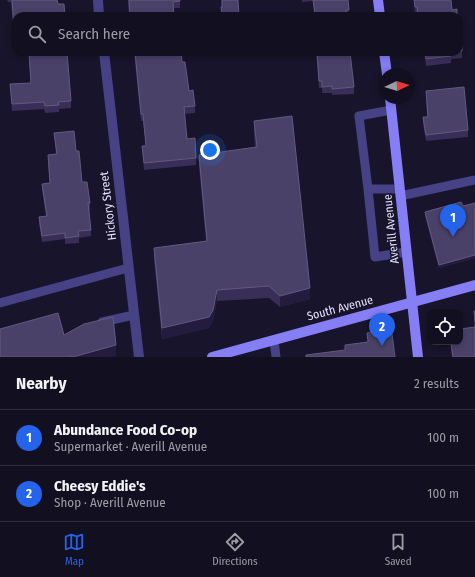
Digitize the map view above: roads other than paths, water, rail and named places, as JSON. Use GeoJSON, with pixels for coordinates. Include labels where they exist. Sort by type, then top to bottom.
{"type":"FeatureCollection","features":[{"type":"Feature","properties":{"kind":"street"},"geometry":{"type":"LineString","coordinates":[[98,0],[99,12]]}},
{"type":"Feature","properties":{"kind":"street"},"geometry":{"type":"LineString","coordinates":[[378,0],[380,12]]}},
{"type":"Feature","properties":{"kind":"street","name":"Hickory Street"},"geometry":{"type":"LineString","coordinates":[[104,56],[139,357]]}},
{"type":"Feature","properties":{"kind":"street"},"geometry":{"type":"LineString","coordinates":[[385,56],[386,68]]}},
{"type":"Feature","properties":{"kind":"street","name":"Averill Avenue"},"geometry":{"type":"LineString","coordinates":[[390,104],[418,357]]}},
{"type":"Feature","properties":{"kind":"street","name":"South Avenue"},"geometry":{"type":"LineString","coordinates":[[212,357],[227,355],[274,340],[475,285]]}},
{"type":"Feature","properties":{"kind":"lane"},"geometry":{"type":"LineString","coordinates":[[391,110],[358,116],[375,257],[406,252]]}},
{"type":"Feature","properties":{"kind":"lane"},"geometry":{"type":"LineString","coordinates":[[368,189],[400,192],[475,180]]}},
{"type":"Feature","properties":{"kind":"lane"},"geometry":{"type":"LineString","coordinates":[[0,304],[128,268]]}},
{"type":"Feature","properties":{"kind":"lane"},"geometry":{"type":"LineString","coordinates":[[94,324],[134,315]]}},
{"type":"Feature","properties":{"kind":"lane"},"geometry":{"type":"LineString","coordinates":[[274,340],[276,357]]}},
{"type":"Feature","properties":{"kind":"place","name":"Abundance Food Co-op"},"geometry":{"type":"Point","coordinates":[453,237]}},
{"type":"Feature","properties":{"kind":"place","name":"Cheesy Eddie's"},"geometry":{"type":"Point","coordinates":[382,346]}}]}
